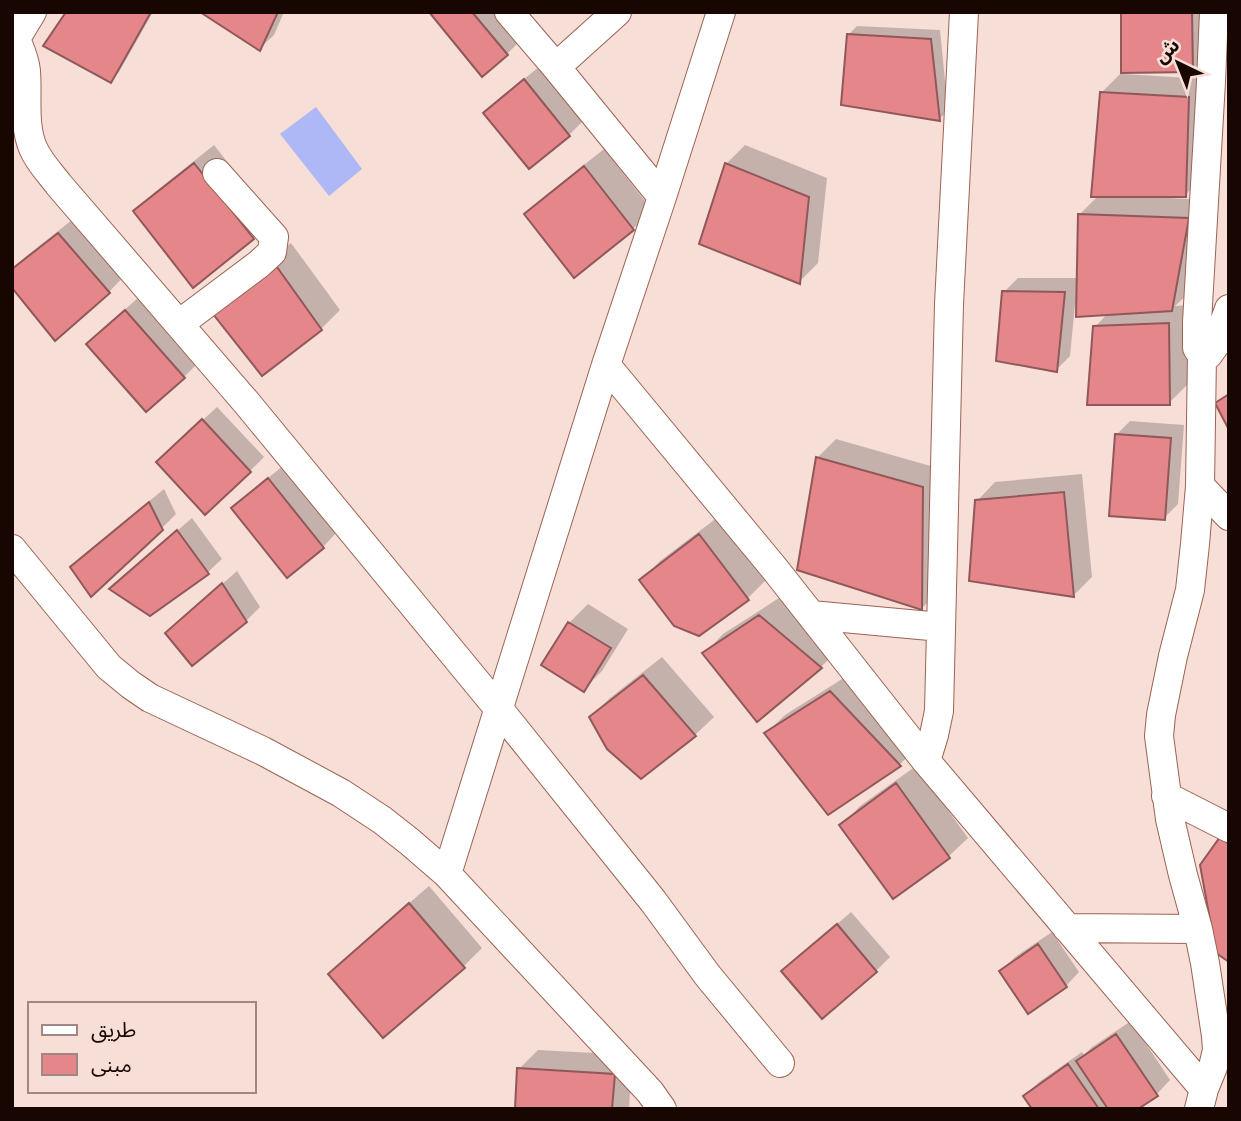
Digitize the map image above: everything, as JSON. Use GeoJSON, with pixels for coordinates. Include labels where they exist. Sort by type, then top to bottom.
{"type":"FeatureCollection","features":[{"type":"Feature","properties":{"kind":"street"},"geometry":{"type":"LineString","coordinates":[[32,12],[13,41],[22,53],[26,69],[27,125],[32,146],[41,162],[313,483],[498,708],[653,901],[708,976],[780,1063]]}},
{"type":"Feature","properties":{"kind":"street"},"geometry":{"type":"LineString","coordinates":[[509,12],[662,197]]}},
{"type":"Feature","properties":{"kind":"street"},"geometry":{"type":"LineString","coordinates":[[556,67],[617,12]]}},
{"type":"Feature","properties":{"kind":"street"},"geometry":{"type":"LineString","coordinates":[[447,874],[606,365],[721,12]]}},
{"type":"Feature","properties":{"kind":"street"},"geometry":{"type":"LineString","coordinates":[[926,761],[939,711],[949,304],[964,12]]}},
{"type":"Feature","properties":{"kind":"street"},"geometry":{"type":"LineString","coordinates":[[1210,1091],[1217,1050],[1205,963],[1177,850],[1160,748],[1161,715],[1190,590],[1200,486],[1202,355],[1197,348],[1197,323],[1214,12]]}},
{"type":"Feature","properties":{"kind":"street"},"geometry":{"type":"LineString","coordinates":[[179,324],[272,252],[274,237],[217,173]]}},
{"type":"Feature","properties":{"kind":"street"},"geometry":{"type":"LineString","coordinates":[[1202,355],[1208,355],[1213,348],[1229,309]]}},
{"type":"Feature","properties":{"kind":"street"},"geometry":{"type":"LineString","coordinates":[[606,365],[765,557],[926,761],[1066,928],[1210,1091]]}},
{"type":"Feature","properties":{"kind":"street"},"geometry":{"type":"LineString","coordinates":[[1200,486],[1229,516]]}},
{"type":"Feature","properties":{"kind":"street"},"geometry":{"type":"LineString","coordinates":[[12,549],[109,667],[131,685],[150,698],[263,751],[341,793],[392,828],[447,874],[650,1092],[662,1109]]}},
{"type":"Feature","properties":{"kind":"street"},"geometry":{"type":"LineString","coordinates":[[811,615],[941,627]]}},
{"type":"Feature","properties":{"kind":"street"},"geometry":{"type":"LineString","coordinates":[[1166,796],[1229,828]]}},
{"type":"Feature","properties":{"kind":"street"},"geometry":{"type":"LineString","coordinates":[[1066,928],[1198,929]]}},
{"type":"Feature","properties":{"kind":"shaded area"},"geometry":{"type":"Polygon","coordinates":[[[316,107],[362,169],[329,196],[280,134],[316,107]]]}},
{"type":"Feature","properties":{"kind":"building"},"geometry":{"type":"Polygon","coordinates":[[[66,12],[151,12],[111,83],[43,46],[66,12]]]}},
{"type":"Feature","properties":{"kind":"building"},"geometry":{"type":"Polygon","coordinates":[[[200,12],[278,12],[260,51],[200,12]]]}},
{"type":"Feature","properties":{"kind":"building"},"geometry":{"type":"Polygon","coordinates":[[[429,12],[472,12],[508,55],[482,77],[429,12]]]}},
{"type":"Feature","properties":{"kind":"building"},"geometry":{"type":"Polygon","coordinates":[[[1121,12],[1192,12],[1193,72],[1121,73],[1121,12]]]}},
{"type":"Feature","properties":{"kind":"building"},"geometry":{"type":"Polygon","coordinates":[[[847,34],[931,39],[940,121],[841,105],[847,34]]]}},
{"type":"Feature","properties":{"kind":"building"},"geometry":{"type":"Polygon","coordinates":[[[524,79],[570,136],[529,169],[483,113],[524,79]]]}},
{"type":"Feature","properties":{"kind":"building"},"geometry":{"type":"Polygon","coordinates":[[[1100,92],[1189,97],[1186,197],[1091,197],[1100,92]]]}},
{"type":"Feature","properties":{"kind":"building"},"geometry":{"type":"Polygon","coordinates":[[[194,163],[254,239],[193,288],[133,211],[194,163]]]}},
{"type":"Feature","properties":{"kind":"building"},"geometry":{"type":"Polygon","coordinates":[[[725,163],[809,197],[800,284],[699,244],[725,163]]]}},
{"type":"Feature","properties":{"kind":"building"},"geometry":{"type":"Polygon","coordinates":[[[584,166],[634,230],[574,278],[524,214],[584,166]]]}},
{"type":"Feature","properties":{"kind":"building"},"geometry":{"type":"Polygon","coordinates":[[[1078,214],[1189,218],[1172,311],[1076,317],[1078,214]]]}},
{"type":"Feature","properties":{"kind":"building"},"geometry":{"type":"Polygon","coordinates":[[[58,233],[110,293],[55,341],[12,288],[12,269],[58,233]]]}},
{"type":"Feature","properties":{"kind":"building"},"geometry":{"type":"Polygon","coordinates":[[[272,260],[322,330],[262,376],[209,309],[272,260]]]}},
{"type":"Feature","properties":{"kind":"building"},"geometry":{"type":"Polygon","coordinates":[[[1002,291],[1065,292],[1057,372],[996,361],[1002,291]]]}},
{"type":"Feature","properties":{"kind":"building"},"geometry":{"type":"Polygon","coordinates":[[[125,310],[185,378],[146,412],[86,344],[125,310]]]}},
{"type":"Feature","properties":{"kind":"building"},"geometry":{"type":"Polygon","coordinates":[[[1169,323],[1170,405],[1087,405],[1093,326],[1169,323]]]}},
{"type":"Feature","properties":{"kind":"building"},"geometry":{"type":"Polygon","coordinates":[[[1229,394],[1229,430],[1215,403],[1229,394]]]}},
{"type":"Feature","properties":{"kind":"building"},"geometry":{"type":"Polygon","coordinates":[[[202,419],[251,472],[205,515],[156,462],[202,419]]]}},
{"type":"Feature","properties":{"kind":"building"},"geometry":{"type":"Polygon","coordinates":[[[1115,434],[1171,438],[1165,520],[1109,516],[1115,434]]]}},
{"type":"Feature","properties":{"kind":"building"},"geometry":{"type":"Polygon","coordinates":[[[816,457],[923,487],[922,610],[797,570],[816,457]]]}},
{"type":"Feature","properties":{"kind":"building"},"geometry":{"type":"Polygon","coordinates":[[[268,478],[324,548],[287,578],[231,508],[268,478]]]}},
{"type":"Feature","properties":{"kind":"building"},"geometry":{"type":"Polygon","coordinates":[[[1064,492],[1074,597],[969,581],[975,500],[1064,492]]]}},
{"type":"Feature","properties":{"kind":"building"},"geometry":{"type":"Polygon","coordinates":[[[149,502],[163,530],[91,597],[70,567],[149,502]]]}},
{"type":"Feature","properties":{"kind":"building"},"geometry":{"type":"Polygon","coordinates":[[[177,530],[209,574],[150,616],[109,589],[177,530]]]}},
{"type":"Feature","properties":{"kind":"building"},"geometry":{"type":"Polygon","coordinates":[[[699,534],[749,600],[699,636],[674,626],[639,580],[699,534]]]}},
{"type":"Feature","properties":{"kind":"building"},"geometry":{"type":"Polygon","coordinates":[[[222,583],[247,622],[192,666],[165,633],[222,583]]]}},
{"type":"Feature","properties":{"kind":"building"},"geometry":{"type":"Polygon","coordinates":[[[759,615],[822,668],[757,722],[702,653],[759,615]]]}},
{"type":"Feature","properties":{"kind":"building"},"geometry":{"type":"Polygon","coordinates":[[[568,622],[611,648],[584,692],[541,665],[568,622]]]}},
{"type":"Feature","properties":{"kind":"building"},"geometry":{"type":"Polygon","coordinates":[[[643,675],[696,736],[641,779],[607,749],[589,717],[643,675]]]}},
{"type":"Feature","properties":{"kind":"building"},"geometry":{"type":"Polygon","coordinates":[[[830,691],[901,766],[828,815],[764,733],[830,691]]]}},
{"type":"Feature","properties":{"kind":"building"},"geometry":{"type":"Polygon","coordinates":[[[896,783],[950,858],[893,899],[839,825],[896,783]]]}},
{"type":"Feature","properties":{"kind":"building"},"geometry":{"type":"Polygon","coordinates":[[[1220,837],[1229,844],[1229,962],[1216,953],[1200,865],[1220,837]]]}},
{"type":"Feature","properties":{"kind":"building"},"geometry":{"type":"Polygon","coordinates":[[[409,903],[465,968],[383,1038],[328,974],[409,903]]]}},
{"type":"Feature","properties":{"kind":"building"},"geometry":{"type":"Polygon","coordinates":[[[837,924],[877,972],[822,1019],[781,971],[837,924]]]}},
{"type":"Feature","properties":{"kind":"building"},"geometry":{"type":"Polygon","coordinates":[[[1038,944],[1067,987],[1028,1014],[999,971],[1038,944]]]}},
{"type":"Feature","properties":{"kind":"building"},"geometry":{"type":"Polygon","coordinates":[[[1116,1034],[1158,1096],[1138,1109],[1108,1109],[1076,1061],[1116,1034]]]}},
{"type":"Feature","properties":{"kind":"building"},"geometry":{"type":"Polygon","coordinates":[[[1068,1064],[1099,1109],[1032,1109],[1023,1096],[1068,1064]]]}},
{"type":"Feature","properties":{"kind":"building"},"geometry":{"type":"Polygon","coordinates":[[[517,1068],[615,1074],[612,1109],[515,1109],[517,1068]]]}}]}
